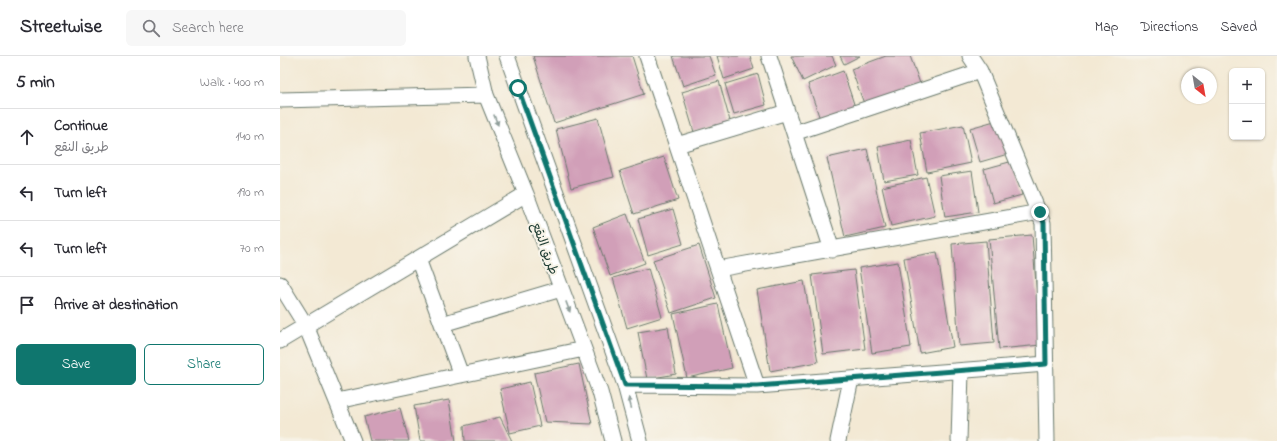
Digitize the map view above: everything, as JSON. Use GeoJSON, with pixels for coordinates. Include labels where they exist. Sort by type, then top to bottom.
{"type":"FeatureCollection","features":[{"type":"Feature","properties":{"kind":"street","name":"طريق النقع"},"geometry":{"type":"LineString","coordinates":[[477,56],[486,95],[526,194],[600,392],[613,441]]}},
{"type":"Feature","properties":{"kind":"street"},"geometry":{"type":"LineString","coordinates":[[507,56],[625,385],[640,441]]}},
{"type":"Feature","properties":{"kind":"street"},"geometry":{"type":"LineString","coordinates":[[647,56],[757,386]]}},
{"type":"Feature","properties":{"kind":"street"},"geometry":{"type":"LineString","coordinates":[[769,56],[832,250]]}},
{"type":"Feature","properties":{"kind":"street"},"geometry":{"type":"LineString","coordinates":[[970,56],[980,71],[1044,223],[1047,441]]}},
{"type":"Feature","properties":{"kind":"street"},"geometry":{"type":"LineString","coordinates":[[794,133],[980,71]]}},
{"type":"Feature","properties":{"kind":"street"},"geometry":{"type":"LineString","coordinates":[[280,100],[486,95]]}},
{"type":"Feature","properties":{"kind":"street"},"geometry":{"type":"LineString","coordinates":[[677,145],[787,112]]}},
{"type":"Feature","properties":{"kind":"street"},"geometry":{"type":"LineString","coordinates":[[280,341],[526,194]]}},
{"type":"Feature","properties":{"kind":"street"},"geometry":{"type":"LineString","coordinates":[[718,269],[1040,212]]}},
{"type":"Feature","properties":{"kind":"street"},"geometry":{"type":"LineString","coordinates":[[418,258],[461,375]]}},
{"type":"Feature","properties":{"kind":"street"},"geometry":{"type":"LineString","coordinates":[[280,284],[306,326],[354,441]]}},
{"type":"Feature","properties":{"kind":"street"},"geometry":{"type":"LineString","coordinates":[[442,324],[561,289]]}},
{"type":"Feature","properties":{"kind":"street"},"geometry":{"type":"LineString","coordinates":[[337,401],[584,349]]}},
{"type":"Feature","properties":{"kind":"street"},"geometry":{"type":"LineString","coordinates":[[625,385],[757,386],[1046,364]]}},
{"type":"Feature","properties":{"kind":"street"},"geometry":{"type":"LineString","coordinates":[[959,441],[961,371]]}},
{"type":"Feature","properties":{"kind":"street"},"geometry":{"type":"LineString","coordinates":[[838,441],[851,379]]}},
{"type":"Feature","properties":{"kind":"building"},"geometry":{"type":"Polygon","coordinates":[[[533,56],[632,56],[644,94],[554,123],[533,56]]]}},
{"type":"Feature","properties":{"kind":"building"},"geometry":{"type":"Polygon","coordinates":[[[673,56],[709,56],[716,75],[683,86],[673,56]]]}},
{"type":"Feature","properties":{"kind":"building"},"geometry":{"type":"Polygon","coordinates":[[[717,56],[750,56],[754,69],[724,79],[717,56]]]}},
{"type":"Feature","properties":{"kind":"building"},"geometry":{"type":"Polygon","coordinates":[[[791,56],[832,56],[836,65],[803,81],[791,56]]]}},
{"type":"Feature","properties":{"kind":"building"},"geometry":{"type":"Polygon","coordinates":[[[840,56],[860,56],[844,64],[840,56]]]}},
{"type":"Feature","properties":{"kind":"building"},"geometry":{"type":"Polygon","coordinates":[[[886,56],[910,56],[921,86],[865,106],[851,69],[886,56]]]}},
{"type":"Feature","properties":{"kind":"building"},"geometry":{"type":"Polygon","coordinates":[[[843,71],[855,107],[820,119],[808,84],[843,71]]]}},
{"type":"Feature","properties":{"kind":"building"},"geometry":{"type":"Polygon","coordinates":[[[758,74],[766,105],[734,114],[725,84],[758,74]]]}},
{"type":"Feature","properties":{"kind":"building"},"geometry":{"type":"Polygon","coordinates":[[[719,81],[730,121],[694,132],[682,92],[719,81]]]}},
{"type":"Feature","properties":{"kind":"building"},"geometry":{"type":"Polygon","coordinates":[[[598,118],[614,177],[571,188],[556,129],[598,118]]]}},
{"type":"Feature","properties":{"kind":"building"},"geometry":{"type":"Polygon","coordinates":[[[998,120],[1008,154],[980,162],[970,128],[998,120]]]}},
{"type":"Feature","properties":{"kind":"building"},"geometry":{"type":"Polygon","coordinates":[[[963,125],[971,163],[927,172],[920,133],[963,125]]]}},
{"type":"Feature","properties":{"kind":"building"},"geometry":{"type":"Polygon","coordinates":[[[911,140],[918,175],[884,181],[878,147],[911,140]]]}},
{"type":"Feature","properties":{"kind":"building"},"geometry":{"type":"Polygon","coordinates":[[[867,149],[885,228],[845,237],[827,158],[867,149]]]}},
{"type":"Feature","properties":{"kind":"building"},"geometry":{"type":"Polygon","coordinates":[[[664,157],[678,200],[634,214],[620,171],[664,157]]]}},
{"type":"Feature","properties":{"kind":"building"},"geometry":{"type":"Polygon","coordinates":[[[1013,161],[1022,195],[993,203],[984,169],[1013,161]]]}},
{"type":"Feature","properties":{"kind":"building"},"geometry":{"type":"Polygon","coordinates":[[[972,171],[978,212],[945,217],[939,176],[972,171]]]}},
{"type":"Feature","properties":{"kind":"building"},"geometry":{"type":"Polygon","coordinates":[[[926,177],[935,216],[891,226],[882,187],[926,177]]]}},
{"type":"Feature","properties":{"kind":"building"},"geometry":{"type":"Polygon","coordinates":[[[673,209],[683,244],[648,255],[638,219],[673,209]]]}},
{"type":"Feature","properties":{"kind":"building"},"geometry":{"type":"Polygon","coordinates":[[[627,214],[645,263],[610,276],[593,227],[627,214]]]}},
{"type":"Feature","properties":{"kind":"building"},"geometry":{"type":"Polygon","coordinates":[[[1032,235],[1041,345],[999,349],[989,239],[1032,235]]]}},
{"type":"Feature","properties":{"kind":"building"},"geometry":{"type":"Polygon","coordinates":[[[986,241],[994,343],[959,346],[952,244],[986,241]]]}},
{"type":"Feature","properties":{"kind":"building"},"geometry":{"type":"Polygon","coordinates":[[[699,245],[716,298],[671,313],[653,260],[699,245]]]}},
{"type":"Feature","properties":{"kind":"building"},"geometry":{"type":"Polygon","coordinates":[[[937,252],[953,347],[920,353],[904,258],[937,252]]]}},
{"type":"Feature","properties":{"kind":"building"},"geometry":{"type":"Polygon","coordinates":[[[898,262],[911,347],[872,353],[859,268],[898,262]]]}},
{"type":"Feature","properties":{"kind":"building"},"geometry":{"type":"Polygon","coordinates":[[[648,268],[662,317],[627,328],[613,278],[648,268]]]}},
{"type":"Feature","properties":{"kind":"building"},"geometry":{"type":"Polygon","coordinates":[[[854,270],[865,349],[823,354],[812,275],[854,270]]]}},
{"type":"Feature","properties":{"kind":"building"},"geometry":{"type":"Polygon","coordinates":[[[804,281],[818,362],[770,371],[757,290],[804,281]]]}},
{"type":"Feature","properties":{"kind":"building"},"geometry":{"type":"Polygon","coordinates":[[[718,304],[732,368],[687,378],[673,314],[718,304]]]}},
{"type":"Feature","properties":{"kind":"building"},"geometry":{"type":"Polygon","coordinates":[[[668,327],[676,374],[647,379],[638,332],[668,327]]]}},
{"type":"Feature","properties":{"kind":"building"},"geometry":{"type":"Polygon","coordinates":[[[579,364],[592,424],[545,422],[534,373],[579,364]]]}},
{"type":"Feature","properties":{"kind":"building"},"geometry":{"type":"Polygon","coordinates":[[[530,382],[540,426],[510,433],[500,389],[530,382]]]}},
{"type":"Feature","properties":{"kind":"building"},"geometry":{"type":"Polygon","coordinates":[[[449,400],[456,441],[420,441],[414,406],[449,400]]]}},
{"type":"Feature","properties":{"kind":"building"},"geometry":{"type":"Polygon","coordinates":[[[400,408],[409,441],[370,441],[364,417],[400,408]]]}},
{"type":"Feature","properties":{"kind":"building"},"geometry":{"type":"Polygon","coordinates":[[[500,417],[512,441],[465,441],[464,426],[500,417]]]}},
{"type":"Feature","properties":{"kind":"route"},"geometry":{"type":"LineString","coordinates":[[518,88],[625,385],[757,386],[1046,364],[1044,223],[1040,212]]}}]}
